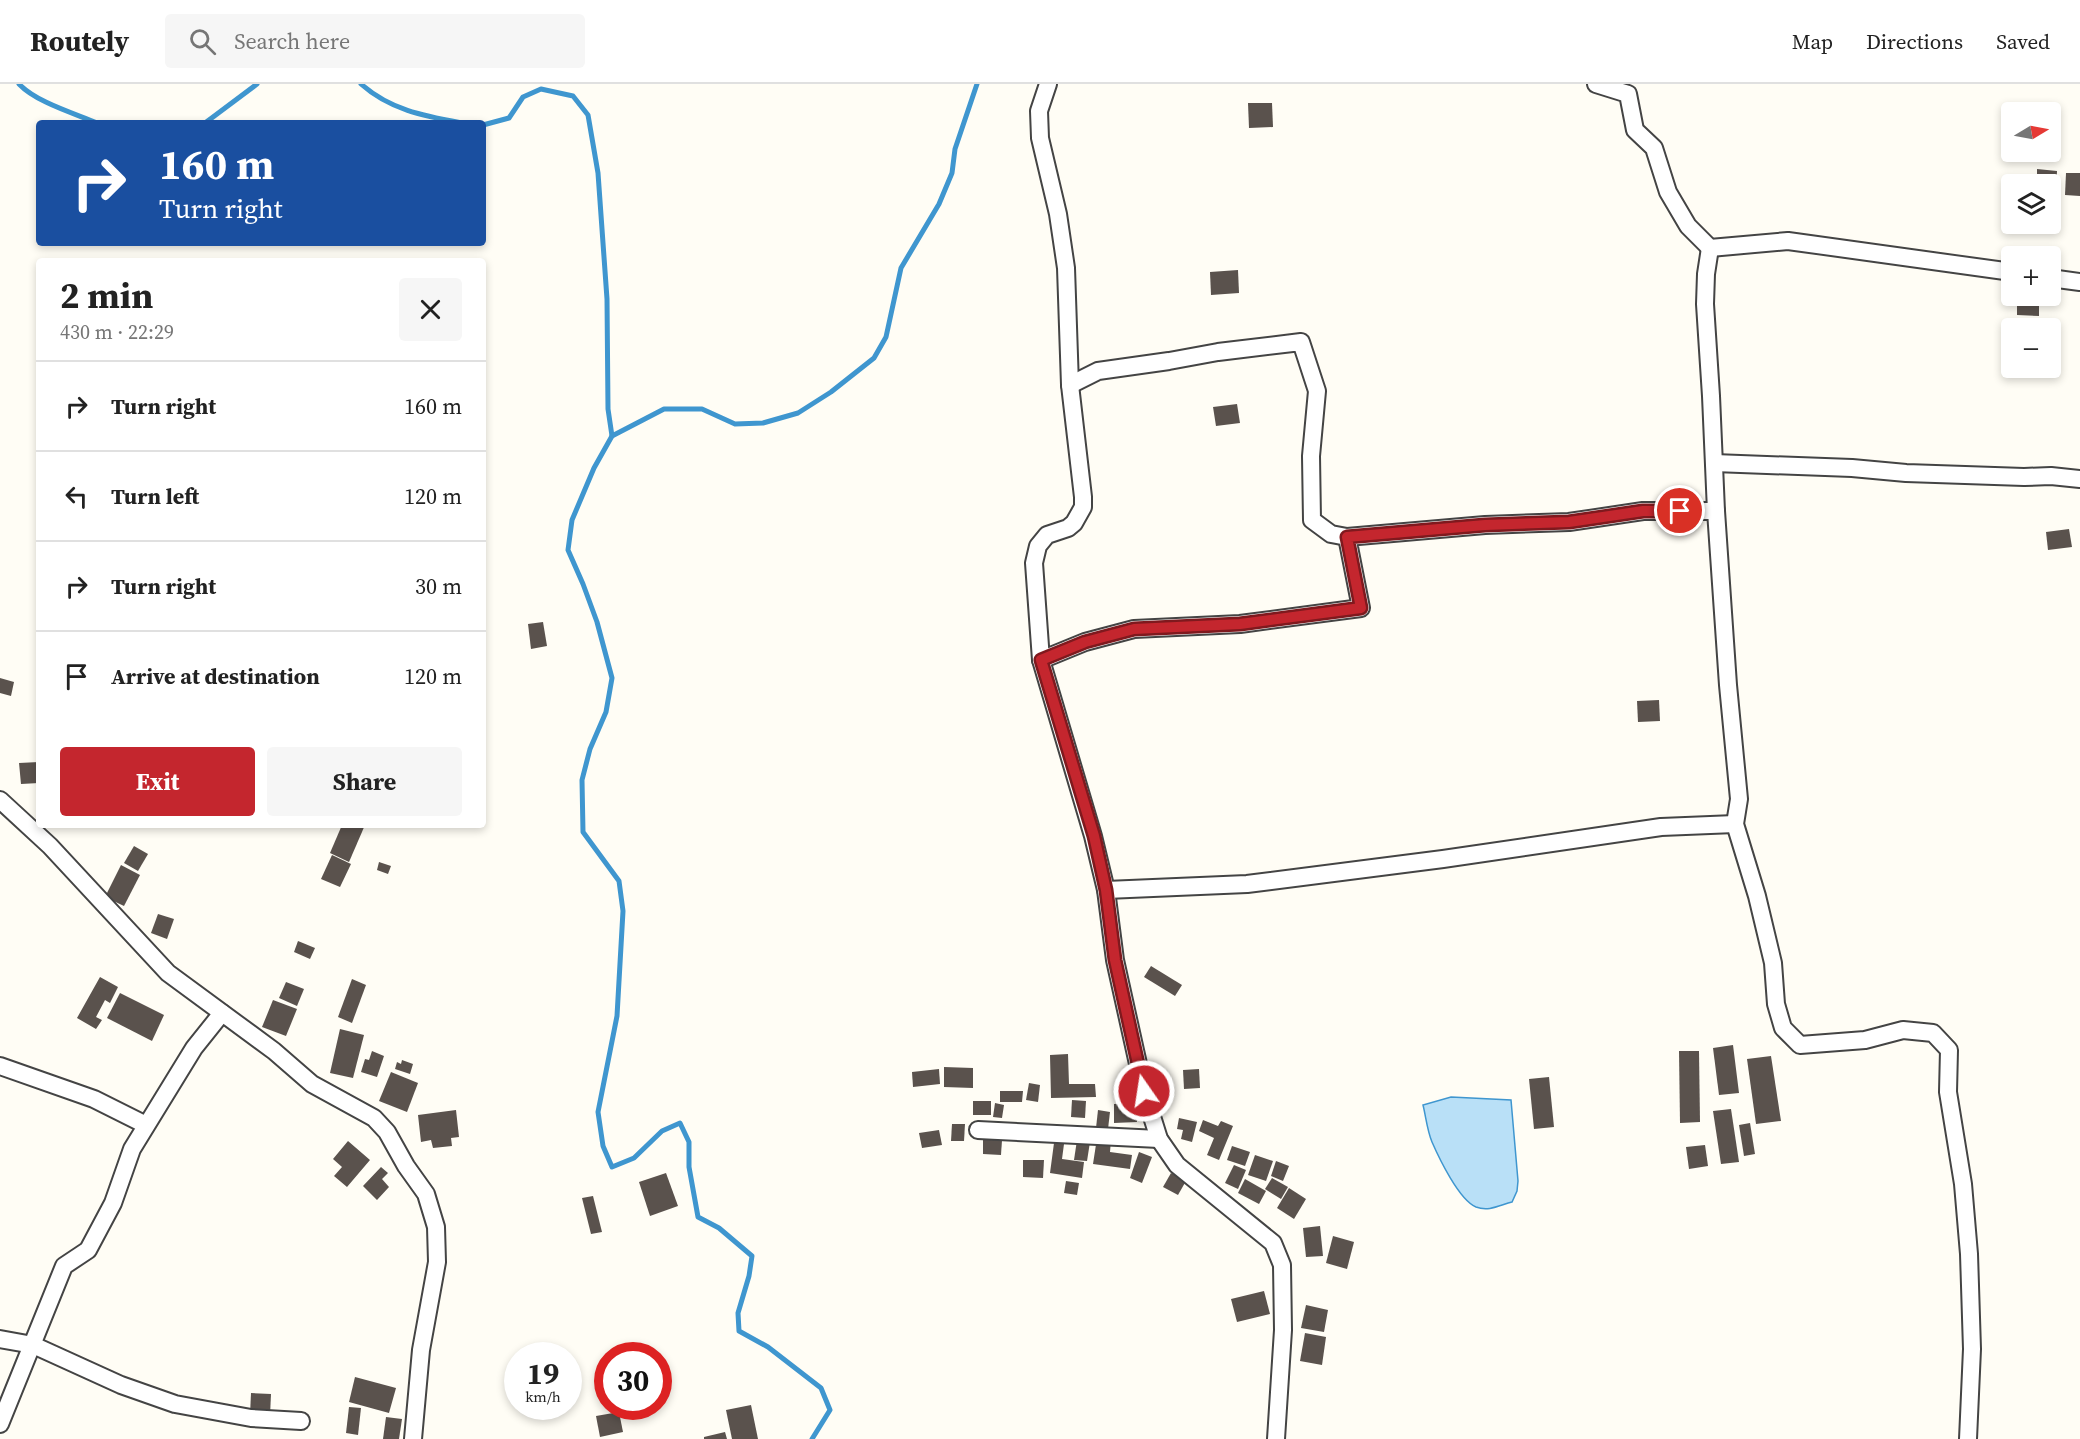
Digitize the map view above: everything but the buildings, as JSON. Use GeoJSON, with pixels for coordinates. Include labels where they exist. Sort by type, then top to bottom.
{"type":"FeatureCollection","features":[{"type":"Feature","properties":{"kind":"street"},"geometry":{"type":"LineString","coordinates":[[1048,84],[1040,111],[1040,138],[1058,214],[1066,268],[1070,385],[1083,507],[1074,523],[1068,528],[1047,535],[1038,546],[1034,563],[1041,660],[1094,836],[1106,890],[1115,960],[1144,1091],[1159,1139],[1177,1165],[1273,1243],[1282,1266],[1283,1330],[1276,1439]]}},
{"type":"Feature","properties":{"kind":"street"},"geometry":{"type":"LineString","coordinates":[[1596,84],[1628,94],[1635,130],[1654,148],[1668,192],[1688,226],[1710,248]]}},
{"type":"Feature","properties":{"kind":"street"},"geometry":{"type":"LineString","coordinates":[[1710,248],[1788,241],[2001,271]]}},
{"type":"Feature","properties":{"kind":"street"},"geometry":{"type":"LineString","coordinates":[[1710,248],[1705,303],[1716,511],[1728,685],[1739,799],[1735,824],[1757,896],[1773,963],[1776,1004],[1783,1028],[1800,1045],[1865,1040],[1903,1030],[1933,1034],[1949,1050],[1948,1092],[1963,1184],[1969,1254],[1972,1349],[1968,1439]]}},
{"type":"Feature","properties":{"kind":"street"},"geometry":{"type":"LineString","coordinates":[[2061,279],[2080,282]]}},
{"type":"Feature","properties":{"kind":"street"},"geometry":{"type":"LineString","coordinates":[[1070,385],[1098,371],[1218,352],[1301,342],[1317,391],[1311,456],[1312,520],[1331,534],[1347,537],[1485,525],[1569,522],[1643,511],[1716,511]]}},
{"type":"Feature","properties":{"kind":"street"},"geometry":{"type":"LineString","coordinates":[[1714,463],[2080,479]]}},
{"type":"Feature","properties":{"kind":"street"},"geometry":{"type":"LineString","coordinates":[[1041,660],[1085,642],[1134,629],[1240,624],[1361,608],[1347,537]]}},
{"type":"Feature","properties":{"kind":"street"},"geometry":{"type":"LineString","coordinates":[[0,800],[50,846],[168,973],[274,1051],[312,1084],[374,1118],[387,1132],[406,1166],[426,1194],[436,1227],[437,1262],[421,1350],[413,1439]]}},
{"type":"Feature","properties":{"kind":"street"},"geometry":{"type":"LineString","coordinates":[[1106,890],[1247,884],[1443,859],[1661,827],[1735,824]]}},
{"type":"Feature","properties":{"kind":"street"},"geometry":{"type":"LineString","coordinates":[[0,1424],[64,1266],[88,1250],[113,1203],[132,1149],[194,1048],[222,1013]]}},
{"type":"Feature","properties":{"kind":"street"},"geometry":{"type":"LineString","coordinates":[[0,1066],[94,1099],[146,1125]]}},
{"type":"Feature","properties":{"kind":"street"},"geometry":{"type":"LineString","coordinates":[[978,1130],[1159,1139]]}},
{"type":"Feature","properties":{"kind":"street"},"geometry":{"type":"LineString","coordinates":[[0,1339],[33,1345],[121,1385],[175,1404],[251,1418],[301,1421]]}},
{"type":"Feature","properties":{"kind":"water"},"geometry":{"type":"Polygon","coordinates":[[[1451,1097],[1511,1100],[1518,1181],[1512,1202],[1490,1208],[1476,1207],[1463,1196],[1450,1178],[1430,1137],[1423,1105],[1451,1097]]]}},
{"type":"Feature","properties":{"kind":"waterway"},"geometry":{"type":"LineString","coordinates":[[19,84],[45,102],[89,120]]}},
{"type":"Feature","properties":{"kind":"waterway"},"geometry":{"type":"LineString","coordinates":[[209,120],[257,84]]}},
{"type":"Feature","properties":{"kind":"waterway"},"geometry":{"type":"LineString","coordinates":[[361,84],[384,100],[408,111],[448,120]]}},
{"type":"Feature","properties":{"kind":"waterway"},"geometry":{"type":"LineString","coordinates":[[612,436],[664,409],[702,409],[735,424],[763,423],[798,413],[831,392],[874,358],[886,337],[901,268],[939,204],[952,173],[955,149],[977,84]]}},
{"type":"Feature","properties":{"kind":"waterway"},"geometry":{"type":"LineString","coordinates":[[486,124],[509,118],[523,97],[541,89],[573,96],[588,115],[598,173],[607,299],[608,409],[612,436],[594,468],[572,520],[568,550],[597,622],[612,678],[606,712],[590,749],[582,780],[583,832],[619,881],[623,911],[617,1016],[598,1112],[603,1146],[612,1167],[634,1158],[662,1131],[680,1123],[689,1142],[689,1167],[698,1217],[719,1228],[752,1256],[749,1276],[738,1313],[739,1331],[768,1347],[821,1388],[830,1410],[812,1439]]}},
{"type":"Feature","properties":{"kind":"route"},"geometry":{"type":"LineString","coordinates":[[1144,1091],[1115,960],[1106,890],[1094,836],[1041,660],[1085,642],[1134,629],[1240,624],[1361,608],[1347,537],[1485,525],[1569,522],[1643,511],[1680,511]]}}]}
